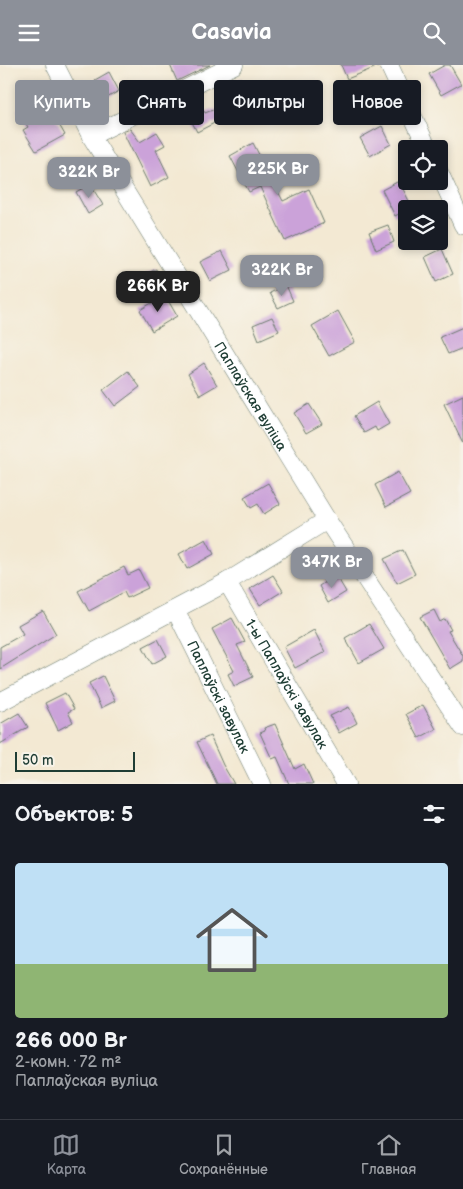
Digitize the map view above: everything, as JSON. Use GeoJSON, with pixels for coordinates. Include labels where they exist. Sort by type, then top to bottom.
{"type":"FeatureCollection","features":[{"type":"Feature","properties":{"kind":"street","name":"Паплаўская вуліца"},"geometry":{"type":"LineString","coordinates":[[56,65],[91,136],[327,520],[463,727]]}},
{"type":"Feature","properties":{"kind":"street"},"geometry":{"type":"LineString","coordinates":[[91,136],[215,69],[234,65]]}},
{"type":"Feature","properties":{"kind":"street"},"geometry":{"type":"LineString","coordinates":[[390,65],[424,140]]}},
{"type":"Feature","properties":{"kind":"street"},"geometry":{"type":"LineString","coordinates":[[447,190],[463,225]]}},
{"type":"Feature","properties":{"kind":"street"},"geometry":{"type":"LineString","coordinates":[[0,702],[176,611],[327,520]]}},
{"type":"Feature","properties":{"kind":"street","name":"1-ы Паплаўскі завулак"},"geometry":{"type":"LineString","coordinates":[[227,582],[346,784]]}},
{"type":"Feature","properties":{"kind":"street","name":"Паплаўскі завулак"},"geometry":{"type":"LineString","coordinates":[[176,611],[262,784]]}},
{"type":"Feature","properties":{"kind":"building"},"geometry":{"type":"Polygon","coordinates":[[[170,65],[210,65],[179,80],[177,80],[170,65]]]}},
{"type":"Feature","properties":{"kind":"building"},"geometry":{"type":"Polygon","coordinates":[[[341,65],[379,65],[379,66],[347,79],[341,65]]]}},
{"type":"Feature","properties":{"kind":"building"},"geometry":{"type":"Polygon","coordinates":[[[445,65],[450,65],[461,84],[441,95],[429,74],[445,65]]]}},
{"type":"Feature","properties":{"kind":"building"},"geometry":{"type":"Polygon","coordinates":[[[109,72],[119,91],[109,97],[109,80],[95,80],[109,72]]]}},
{"type":"Feature","properties":{"kind":"building"},"geometry":{"type":"Polygon","coordinates":[[[214,109],[214,123],[197,132],[194,125],[204,125],[204,111],[205,113],[214,109]]]}},
{"type":"Feature","properties":{"kind":"building"},"geometry":{"type":"Polygon","coordinates":[[[27,125],[59,125],[65,135],[36,151],[23,130],[28,127],[27,125]]]}},
{"type":"Feature","properties":{"kind":"building"},"geometry":{"type":"Polygon","coordinates":[[[382,126],[391,144],[370,156],[360,138],[382,126]]]}},
{"type":"Feature","properties":{"kind":"building"},"geometry":{"type":"Polygon","coordinates":[[[130,129],[140,142],[157,132],[165,145],[156,150],[169,177],[150,187],[123,132],[130,129]]]}},
{"type":"Feature","properties":{"kind":"building"},"geometry":{"type":"Polygon","coordinates":[[[253,143],[283,201],[309,189],[324,223],[285,241],[260,187],[249,192],[230,156],[253,143]]]}},
{"type":"Feature","properties":{"kind":"building"},"geometry":{"type":"Polygon","coordinates":[[[398,182],[398,190],[404,190],[408,200],[398,200],[398,214],[395,216],[382,190],[398,182]]]}},
{"type":"Feature","properties":{"kind":"building"},"geometry":{"type":"Polygon","coordinates":[[[90,184],[103,205],[88,214],[76,192],[90,184]]]}},
{"type":"Feature","properties":{"kind":"building"},"geometry":{"type":"Polygon","coordinates":[[[388,225],[394,242],[376,250],[369,232],[388,225]]]}},
{"type":"Feature","properties":{"kind":"building"},"geometry":{"type":"Polygon","coordinates":[[[442,250],[453,274],[436,282],[425,257],[442,250]]]}},
{"type":"Feature","properties":{"kind":"building"},"geometry":{"type":"Polygon","coordinates":[[[222,251],[232,270],[210,281],[200,262],[222,251]]]}},
{"type":"Feature","properties":{"kind":"building"},"geometry":{"type":"Polygon","coordinates":[[[156,269],[163,283],[151,289],[144,275],[156,269]]]}},
{"type":"Feature","properties":{"kind":"building"},"geometry":{"type":"Polygon","coordinates":[[[286,285],[293,301],[278,308],[270,293],[286,285]]]}},
{"type":"Feature","properties":{"kind":"building"},"geometry":{"type":"Polygon","coordinates":[[[165,295],[177,316],[152,331],[140,310],[165,295]]]}},
{"type":"Feature","properties":{"kind":"building"},"geometry":{"type":"Polygon","coordinates":[[[338,311],[355,342],[329,356],[312,326],[338,311]]]}},
{"type":"Feature","properties":{"kind":"building"},"geometry":{"type":"Polygon","coordinates":[[[272,317],[279,331],[259,340],[253,325],[272,317]]]}},
{"type":"Feature","properties":{"kind":"building"},"geometry":{"type":"Polygon","coordinates":[[[463,327],[463,348],[448,354],[440,337],[463,327]]]}},
{"type":"Feature","properties":{"kind":"building"},"geometry":{"type":"Polygon","coordinates":[[[204,363],[217,385],[200,395],[188,374],[204,363]]]}},
{"type":"Feature","properties":{"kind":"building"},"geometry":{"type":"Polygon","coordinates":[[[128,371],[140,387],[115,406],[103,390],[128,371]]]}},
{"type":"Feature","properties":{"kind":"building"},"geometry":{"type":"Polygon","coordinates":[[[463,395],[463,444],[444,404],[463,395]]]}},
{"type":"Feature","properties":{"kind":"building"},"geometry":{"type":"Polygon","coordinates":[[[377,402],[389,424],[377,431],[375,427],[364,433],[354,416],[377,402]]]}},
{"type":"Feature","properties":{"kind":"building"},"geometry":{"type":"Polygon","coordinates":[[[309,404],[322,424],[306,433],[294,413],[309,404]]]}},
{"type":"Feature","properties":{"kind":"building"},"geometry":{"type":"Polygon","coordinates":[[[398,472],[410,494],[386,507],[375,485],[398,472]]]}},
{"type":"Feature","properties":{"kind":"building"},"geometry":{"type":"Polygon","coordinates":[[[268,483],[280,504],[264,514],[258,504],[251,508],[244,497],[268,483]]]}},
{"type":"Feature","properties":{"kind":"building"},"geometry":{"type":"Polygon","coordinates":[[[206,539],[214,554],[187,569],[179,554],[206,539]]]}},
{"type":"Feature","properties":{"kind":"building"},"geometry":{"type":"Polygon","coordinates":[[[403,550],[415,574],[397,583],[384,559],[403,550]]]}},
{"type":"Feature","properties":{"kind":"building"},"geometry":{"type":"Polygon","coordinates":[[[124,567],[128,575],[139,570],[148,588],[127,598],[124,592],[89,611],[78,591],[124,567]]]}},
{"type":"Feature","properties":{"kind":"building"},"geometry":{"type":"Polygon","coordinates":[[[273,575],[283,591],[260,605],[250,589],[273,575]]]}},
{"type":"Feature","properties":{"kind":"building"},"geometry":{"type":"Polygon","coordinates":[[[336,575],[346,592],[328,603],[319,586],[336,575]]]}},
{"type":"Feature","properties":{"kind":"building"},"geometry":{"type":"Polygon","coordinates":[[[434,610],[440,622],[445,619],[451,630],[448,631],[463,656],[463,661],[450,669],[420,617],[434,610]]]}},
{"type":"Feature","properties":{"kind":"building"},"geometry":{"type":"Polygon","coordinates":[[[43,611],[56,634],[0,669],[0,647],[23,634],[18,625],[43,611]]]}},
{"type":"Feature","properties":{"kind":"building"},"geometry":{"type":"Polygon","coordinates":[[[232,618],[245,642],[237,645],[253,677],[234,686],[228,674],[234,671],[212,629],[232,618]]]}},
{"type":"Feature","properties":{"kind":"building"},"geometry":{"type":"Polygon","coordinates":[[[369,624],[384,649],[359,663],[345,638],[369,624]]]}},
{"type":"Feature","properties":{"kind":"building"},"geometry":{"type":"Polygon","coordinates":[[[314,630],[325,652],[295,668],[284,647],[314,630]]]}},
{"type":"Feature","properties":{"kind":"building"},"geometry":{"type":"Polygon","coordinates":[[[158,639],[167,656],[152,664],[143,647],[158,639]]]}},
{"type":"Feature","properties":{"kind":"building"},"geometry":{"type":"Polygon","coordinates":[[[103,676],[115,701],[101,708],[89,683],[103,676]]]}},
{"type":"Feature","properties":{"kind":"building"},"geometry":{"type":"Polygon","coordinates":[[[65,693],[74,709],[68,712],[73,722],[58,730],[45,703],[65,693]]]}},
{"type":"Feature","properties":{"kind":"building"},"geometry":{"type":"Polygon","coordinates":[[[423,705],[436,729],[419,738],[406,714],[423,705]]]}},
{"type":"Feature","properties":{"kind":"building"},"geometry":{"type":"Polygon","coordinates":[[[349,707],[357,723],[339,733],[330,716],[349,707]]]}},
{"type":"Feature","properties":{"kind":"building"},"geometry":{"type":"Polygon","coordinates":[[[19,713],[28,727],[0,744],[0,724],[19,713]]]}},
{"type":"Feature","properties":{"kind":"building"},"geometry":{"type":"Polygon","coordinates":[[[275,724],[295,769],[304,764],[313,784],[289,784],[277,757],[272,759],[260,733],[265,731],[264,728],[275,724]]]}},
{"type":"Feature","properties":{"kind":"building"},"geometry":{"type":"Polygon","coordinates":[[[210,736],[234,784],[217,784],[197,742],[210,736]]]}}]}
